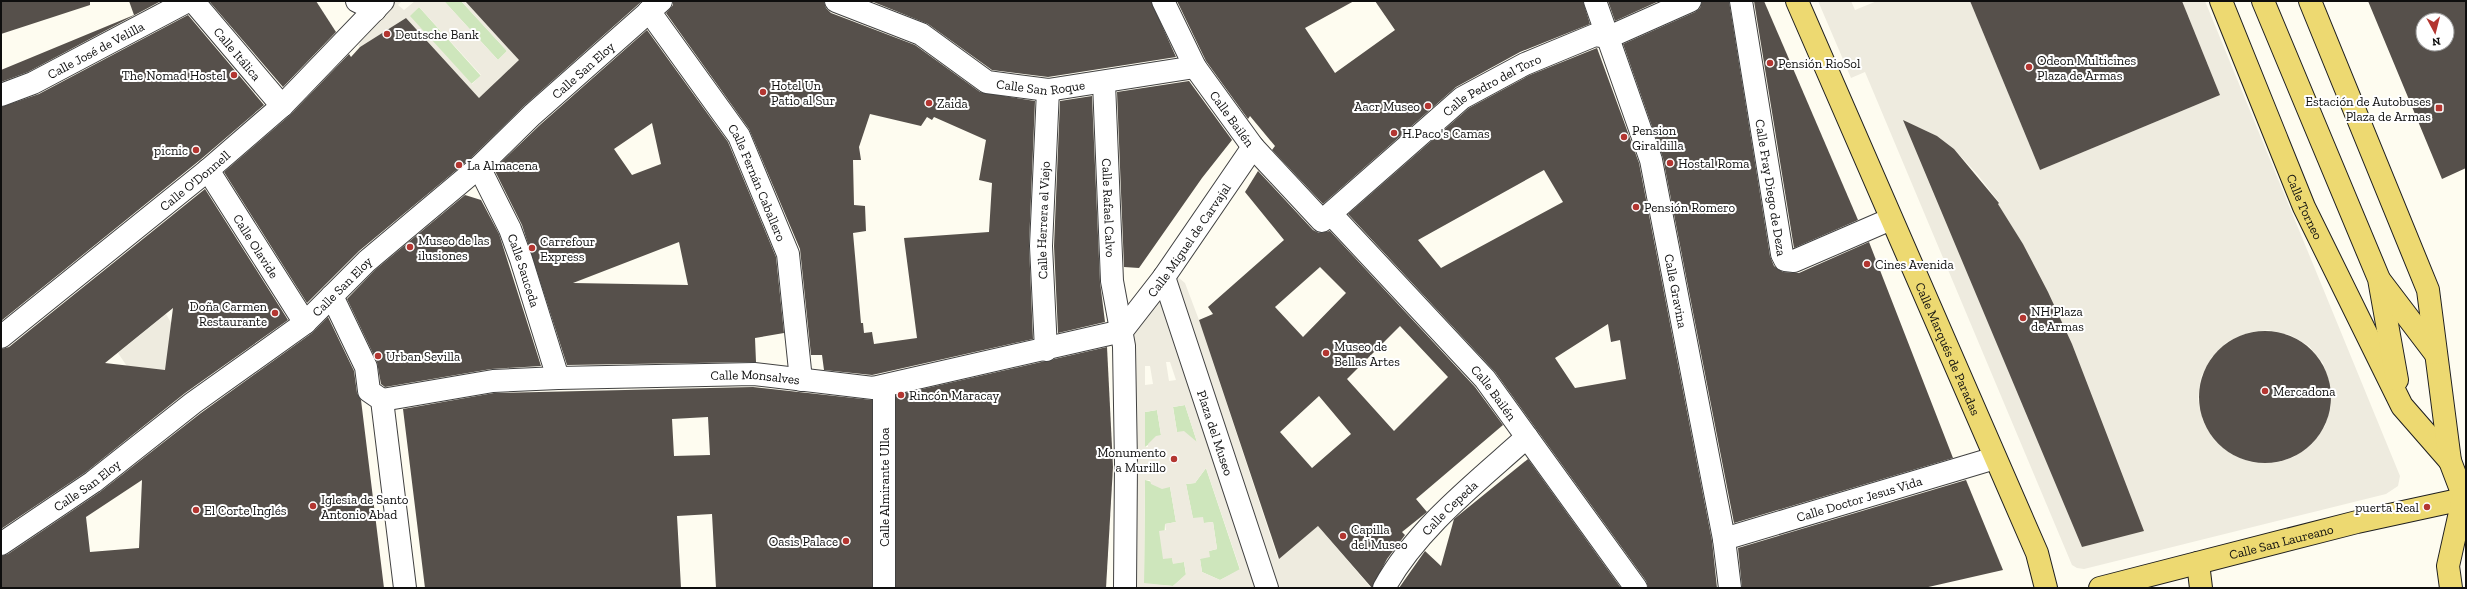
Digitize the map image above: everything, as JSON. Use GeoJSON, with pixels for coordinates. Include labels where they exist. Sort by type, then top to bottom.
{"type":"FeatureCollection","features":[{"type":"Feature","properties":{"kind":"main road","name":"Calle Marqués de Paradas"},"geometry":{"type":"LineString","coordinates":[[1797,1],[2036,554],[2046,588]]}},
{"type":"Feature","properties":{"kind":"main road","name":"Calle Torneo"},"geometry":{"type":"LineString","coordinates":[[2221,1],[2304,207],[2402,406],[2450,461]]}},
{"type":"Feature","properties":{"kind":"main road"},"geometry":{"type":"LineString","coordinates":[[2263,1],[2379,279],[2402,406]]}},
{"type":"Feature","properties":{"kind":"main road","name":"Calle Torneo"},"geometry":{"type":"LineString","coordinates":[[2310,1],[2428,290],[2450,461],[2465,500]]}},
{"type":"Feature","properties":{"kind":"main road"},"geometry":{"type":"LineString","coordinates":[[2379,279],[2437,355]]}},
{"type":"Feature","properties":{"kind":"main road"},"geometry":{"type":"LineString","coordinates":[[2451,588],[2448,566],[2465,500]]}},
{"type":"Feature","properties":{"kind":"main road","name":"Calle San Laureano"},"geometry":{"type":"LineString","coordinates":[[2100,588],[2357,522],[2465,500]]}},
{"type":"Feature","properties":{"kind":"main road"},"geometry":{"type":"LineString","coordinates":[[2198,563],[2200,588]]}},
{"type":"Feature","properties":{"kind":"street","name":"Calle José de Velilla"},"geometry":{"type":"LineString","coordinates":[[1,95],[33,83],[188,1]]}},
{"type":"Feature","properties":{"kind":"street","name":"Calle Itálica"},"geometry":{"type":"LineString","coordinates":[[193,1],[282,106]]}},
{"type":"Feature","properties":{"kind":"street","name":"Calle San Roque"},"geometry":{"type":"LineString","coordinates":[[836,1],[921,34],[987,82],[1048,90],[1104,83],[1195,66]]}},
{"type":"Feature","properties":{"kind":"street","name":"Calle Bailén"},"geometry":{"type":"LineString","coordinates":[[1163,1],[1195,66],[1252,147],[1326,217],[1485,379],[1636,588]]}},
{"type":"Feature","properties":{"kind":"street","name":"Calle Gravina"},"geometry":{"type":"LineString","coordinates":[[1594,1],[1609,37],[1651,160],[1724,539],[1730,588]]}},
{"type":"Feature","properties":{"kind":"street","name":"Calle Pedro del Toro"},"geometry":{"type":"LineString","coordinates":[[1326,217],[1462,98],[1525,64],[1595,35],[1609,37],[1690,1]]}},
{"type":"Feature","properties":{"kind":"street","name":"Calle Fray Diego de Deza"},"geometry":{"type":"LineString","coordinates":[[1741,1],[1782,254],[1785,260],[1794,261],[1891,219]]}},
{"type":"Feature","properties":{"kind":"street","name":"Calle O'Donnell"},"geometry":{"type":"LineString","coordinates":[[1,337],[208,170],[282,106],[372,4]]}},
{"type":"Feature","properties":{"kind":"street","name":"Calle Fernán Caballero"},"geometry":{"type":"LineString","coordinates":[[655,6],[704,86],[739,136],[788,254],[801,380]]}},
{"type":"Feature","properties":{"kind":"street","name":"Calle San Eloy"},"geometry":{"type":"LineString","coordinates":[[1,544],[93,482],[190,399],[305,323],[367,262],[479,167],[530,113],[655,6]]}},
{"type":"Feature","properties":{"kind":"street","name":"Calle Rafael Calvo"},"geometry":{"type":"LineString","coordinates":[[1104,83],[1112,281],[1122,332]]}},
{"type":"Feature","properties":{"kind":"street","name":"Calle Herrera el Viejo"},"geometry":{"type":"LineString","coordinates":[[1046,350],[1041,246],[1048,90]]}},
{"type":"Feature","properties":{"kind":"street","name":"Calle Miguel de Carvajal"},"geometry":{"type":"LineString","coordinates":[[1122,332],[1164,277],[1252,147]]}},
{"type":"Feature","properties":{"kind":"street","name":"Calle Sauceda"},"geometry":{"type":"LineString","coordinates":[[479,167],[510,229],[522,259],[558,378]]}},
{"type":"Feature","properties":{"kind":"street","name":"Calle Olavide"},"geometry":{"type":"LineString","coordinates":[[208,170],[305,323]]}},
{"type":"Feature","properties":{"kind":"street","name":"Plaza del Museo"},"geometry":{"type":"LineString","coordinates":[[1164,277],[1267,588]]}},
{"type":"Feature","properties":{"kind":"street"},"geometry":{"type":"LineString","coordinates":[[332,296],[366,367],[369,391],[382,400],[405,588]]}},
{"type":"Feature","properties":{"kind":"street","name":"Calle Monsalves"},"geometry":{"type":"LineString","coordinates":[[382,400],[493,381],[558,378],[754,374],[873,388],[1122,332]]}},
{"type":"Feature","properties":{"kind":"street"},"geometry":{"type":"LineString","coordinates":[[1122,332],[1126,464],[1125,588]]}},
{"type":"Feature","properties":{"kind":"street","name":"Calle Almirante Ulloa"},"geometry":{"type":"LineString","coordinates":[[884,386],[884,588]]}},
{"type":"Feature","properties":{"kind":"street","name":"Calle Cepeda"},"geometry":{"type":"LineString","coordinates":[[1384,588],[1416,543],[1452,504],[1527,437]]}},
{"type":"Feature","properties":{"kind":"street","name":"Calle Doctor Jesus Vida"},"geometry":{"type":"LineString","coordinates":[[1724,539],[1995,458]]}},
{"type":"Feature","properties":{"kind":"green space"},"geometry":{"type":"Polygon","coordinates":[[[444,1],[461,1],[507,51],[498,60],[444,1]]]}},
{"type":"Feature","properties":{"kind":"green space"},"geometry":{"type":"Polygon","coordinates":[[[419,7],[481,76],[471,84],[409,16],[419,7]]]}},
{"type":"Feature","properties":{"kind":"green space"},"geometry":{"type":"Polygon","coordinates":[[[1185,405],[1197,442],[1177,432],[1173,407],[1185,405]]]}},
{"type":"Feature","properties":{"kind":"green space"},"geometry":{"type":"Polygon","coordinates":[[[1157,410],[1161,435],[1145,447],[1145,412],[1157,410]]]}},
{"type":"Feature","properties":{"kind":"green space"},"geometry":{"type":"Polygon","coordinates":[[[1206,468],[1240,570],[1220,580],[1202,572],[1200,559],[1209,551],[1217,549],[1213,522],[1204,523],[1193,519],[1186,484],[1195,483],[1206,468]]]}},
{"type":"Feature","properties":{"kind":"green space"},"geometry":{"type":"Polygon","coordinates":[[[1145,480],[1170,487],[1176,522],[1165,524],[1163,558],[1172,557],[1173,563],[1184,562],[1186,575],[1173,586],[1144,584],[1145,480]]]}},
{"type":"Feature","properties":{"kind":"shaded area"},"geometry":{"type":"Polygon","coordinates":[[[396,1],[402,1],[398,5],[404,10],[415,1],[444,1],[498,60],[507,51],[461,1],[465,1],[520,61],[498,79],[481,100],[406,18],[360,47],[358,45],[396,1]],[[419,7],[410,16],[472,84],[481,75],[419,7]]]}},
{"type":"Feature","properties":{"kind":"shaded area"},"geometry":{"type":"Polygon","coordinates":[[[1818,1],[1851,1],[1855,10],[1877,1],[1970,1],[2040,170],[2220,95],[2182,1],[2205,1],[2400,476],[2398,486],[2386,494],[2084,569],[2077,568],[2072,565],[1865,72],[1851,78],[1818,1]],[[1918,127],[1907,129],[2128,496],[2072,344],[2023,244],[1998,204],[1999,202],[1977,174],[1954,149],[1937,136],[1918,127]],[[2268,330],[2247,333],[2227,342],[2211,358],[2201,377],[2198,399],[2203,421],[2214,440],[2231,454],[2251,462],[2273,463],[2294,457],[2312,444],[2325,426],[2331,405],[2330,384],[2323,363],[2309,346],[2290,335],[2268,330]]]}},
{"type":"Feature","properties":{"kind":"shaded area"},"geometry":{"type":"Polygon","coordinates":[[[1173,273],[1185,283],[1199,320],[1278,559],[1318,526],[1371,588],[1130,588],[1136,582],[1136,350],[1129,349],[1130,335],[1173,273]],[[1166,362],[1169,381],[1176,380],[1170,362],[1166,362]],[[1145,366],[1145,385],[1153,384],[1150,366],[1145,366]],[[1185,405],[1173,407],[1177,432],[1184,431],[1197,442],[1185,405]],[[1157,410],[1145,412],[1145,447],[1148,447],[1148,444],[1156,436],[1161,435],[1157,410]],[[1206,468],[1195,483],[1186,484],[1193,518],[1203,517],[1204,523],[1213,522],[1217,549],[1209,551],[1210,557],[1200,559],[1202,572],[1220,580],[1240,569],[1206,468]],[[1145,480],[1144,583],[1173,586],[1186,574],[1184,562],[1173,564],[1172,558],[1163,559],[1159,531],[1166,530],[1165,524],[1176,522],[1170,487],[1162,489],[1151,484],[1150,480],[1145,480]]]}},
{"type":"Feature","properties":{"kind":"shaded area"},"geometry":{"type":"Polygon","coordinates":[[[166,314],[179,337],[167,355],[195,388],[178,402],[152,369],[133,375],[118,353],[166,314]]]}},
{"type":"Feature","properties":{"kind":"building"},"geometry":{"type":"Polygon","coordinates":[[[1,1],[90,1],[90,5],[1,34],[1,1]]]}},
{"type":"Feature","properties":{"kind":"building"},"geometry":{"type":"Polygon","coordinates":[[[129,1],[161,1],[28,72],[1,82],[1,70],[134,15],[129,1]]]}},
{"type":"Feature","properties":{"kind":"building"},"geometry":{"type":"Polygon","coordinates":[[[209,1],[316,1],[336,32],[283,87],[209,1]]]}},
{"type":"Feature","properties":{"kind":"building"},"geometry":{"type":"Polygon","coordinates":[[[465,1],[642,1],[524,106],[471,158],[359,251],[307,303],[224,172],[290,115],[349,54],[351,57],[360,47],[406,18],[479,98],[519,60],[465,1]]]}},
{"type":"Feature","properties":{"kind":"building"},"geometry":{"type":"Polygon","coordinates":[[[673,1],[824,1],[826,8],[831,13],[915,45],[980,92],[1035,101],[1029,245],[1033,339],[872,375],[824,370],[822,355],[811,355],[800,249],[749,129],[666,13],[673,5],[673,1]],[[870,114],[859,147],[861,160],[853,160],[854,205],[865,206],[866,231],[853,233],[861,323],[863,323],[864,333],[872,332],[874,344],[917,338],[904,238],[989,232],[992,183],[979,180],[986,140],[934,117],[932,120],[927,117],[921,126],[870,114]]]}},
{"type":"Feature","properties":{"kind":"building"},"geometry":{"type":"Polygon","coordinates":[[[871,1],[1151,1],[1176,57],[1048,77],[992,70],[928,24],[871,1]]]}},
{"type":"Feature","properties":{"kind":"building"},"geometry":{"type":"Polygon","coordinates":[[[1177,1],[1354,1],[1305,28],[1335,73],[1395,30],[1375,1],[1583,1],[1590,24],[1520,52],[1456,87],[1323,204],[1272,150],[1275,146],[1250,116],[1248,119],[1206,61],[1177,1]]]}},
{"type":"Feature","properties":{"kind":"building"},"geometry":{"type":"Polygon","coordinates":[[[1608,1],[1659,1],[1615,21],[1608,1]]]}},
{"type":"Feature","properties":{"kind":"building"},"geometry":{"type":"Polygon","coordinates":[[[1702,1],[1729,1],[1770,256],[1774,266],[1783,272],[1799,273],[1869,242],[1953,458],[1734,523],[1663,158],[1623,44],[1695,12],[1700,8],[1702,1]]]}},
{"type":"Feature","properties":{"kind":"building"},"geometry":{"type":"Polygon","coordinates":[[[1754,1],[1764,1],[1858,220],[1794,248],[1754,1]]]}},
{"type":"Feature","properties":{"kind":"building"},"geometry":{"type":"Polygon","coordinates":[[[1970,1],[2182,1],[2220,95],[2040,170],[1970,1]]]}},
{"type":"Feature","properties":{"kind":"building","name":"Estación de Autobuses Plaza de Armas"},"geometry":{"type":"Polygon","coordinates":[[[2368,1],[2466,1],[2466,168],[2442,179],[2368,1]]]}},
{"type":"Feature","properties":{"kind":"building"},"geometry":{"type":"Polygon","coordinates":[[[188,15],[264,105],[200,160],[1,321],[1,107],[39,94],[188,15]]]}},
{"type":"Feature","properties":{"kind":"building"},"geometry":{"type":"Polygon","coordinates":[[[647,30],[728,142],[776,257],[784,333],[755,338],[756,362],[567,365],[522,225],[494,169],[541,124],[647,30]],[[652,123],[614,149],[632,175],[661,164],[652,123]],[[679,242],[573,283],[688,285],[679,242]]]}},
{"type":"Feature","properties":{"kind":"building"},"geometry":{"type":"Polygon","coordinates":[[[1597,48],[1639,163],[1712,541],[1717,588],[1648,588],[1646,581],[1495,372],[1348,214],[1469,108],[1530,75],[1597,48]],[[1544,170],[1418,240],[1441,268],[1563,202],[1544,170]],[[1608,324],[1555,358],[1575,388],[1626,379],[1620,340],[1611,342],[1608,324]]]}},
{"type":"Feature","properties":{"kind":"building"},"geometry":{"type":"Polygon","coordinates":[[[1189,81],[1232,140],[1202,178],[1139,268],[1124,267],[1117,92],[1189,81]]]}},
{"type":"Feature","properties":{"kind":"building"},"geometry":{"type":"Polygon","coordinates":[[[1092,96],[1100,282],[1105,322],[1058,333],[1054,246],[1060,101],[1092,96]]]}},
{"type":"Feature","properties":{"kind":"building","name":"NH Plaza de Armas"},"geometry":{"type":"Polygon","coordinates":[[[1903,120],[1937,136],[1954,149],[1999,203],[1998,204],[2023,244],[2048,292],[2072,344],[2144,531],[2082,547],[1903,120]]]}},
{"type":"Feature","properties":{"kind":"building"},"geometry":{"type":"Polygon","coordinates":[[[1258,171],[1313,230],[1319,233],[1330,231],[1475,387],[1503,425],[1416,499],[1427,512],[1402,532],[1405,535],[1387,559],[1372,588],[1318,526],[1279,559],[1199,320],[1213,314],[1208,307],[1284,240],[1245,192],[1258,171]],[[1320,267],[1275,307],[1303,337],[1346,293],[1320,267]],[[1400,326],[1347,379],[1394,431],[1448,377],[1400,326]],[[1319,396],[1280,432],[1312,468],[1351,434],[1319,396]]]}},
{"type":"Feature","properties":{"kind":"building"},"geometry":{"type":"Polygon","coordinates":[[[205,189],[288,320],[185,393],[86,472],[1,529],[1,349],[9,347],[205,189]],[[173,308],[105,363],[165,370],[173,308]]]}},
{"type":"Feature","properties":{"kind":"building"},"geometry":{"type":"Polygon","coordinates":[[[465,195],[481,200],[499,234],[541,366],[491,369],[385,387],[381,384],[377,362],[347,299],[375,270],[465,195]]]}},
{"type":"Feature","properties":{"kind":"building"},"geometry":{"type":"Polygon","coordinates":[[[328,317],[354,371],[357,393],[361,400],[384,588],[1,588],[1,556],[8,554],[100,492],[201,413],[312,333],[328,317]],[[142,480],[86,517],[90,552],[139,548],[142,480]]]}},
{"type":"Feature","properties":{"kind":"building","name":"Mercadona"},"geometry":{"type":"Polygon","coordinates":[[[2271,331],[2290,336],[2302,342],[2312,350],[2320,360],[2326,372],[2330,384],[2330,410],[2326,422],[2320,434],[2312,444],[2302,452],[2290,458],[2278,462],[2259,463],[2240,458],[2228,452],[2218,444],[2210,434],[2204,422],[2200,410],[2199,391],[2204,372],[2210,360],[2218,350],[2228,342],[2240,336],[2252,332],[2271,331]]]}},
{"type":"Feature","properties":{"kind":"building"},"geometry":{"type":"Polygon","coordinates":[[[1107,347],[1113,467],[1106,588],[896,588],[896,395],[1107,347]]]}},
{"type":"Feature","properties":{"kind":"building"},"geometry":{"type":"Polygon","coordinates":[[[753,387],[872,400],[872,588],[716,588],[712,514],[677,516],[681,588],[425,588],[403,409],[494,393],[753,387]],[[708,417],[672,419],[674,456],[710,455],[708,417]]]}},
{"type":"Feature","properties":{"kind":"building"},"geometry":{"type":"Polygon","coordinates":[[[1528,459],[1621,588],[1399,588],[1425,551],[1441,566],[1454,519],[1528,459]]]}},
{"type":"Feature","properties":{"kind":"building"},"geometry":{"type":"Polygon","coordinates":[[[1966,480],[2003,570],[1924,588],[1742,588],[1738,548],[1966,480]]]}},
{"type":"Feature","properties":{"kind":"place","name":"Deutsche Bank"},"geometry":{"type":"Point","coordinates":[387,34]}},
{"type":"Feature","properties":{"kind":"place","name":"Pensión RioSol"},"geometry":{"type":"Point","coordinates":[1770,63]}},
{"type":"Feature","properties":{"kind":"place","name":"Odeon Multicines Plaza de Armas"},"geometry":{"type":"Point","coordinates":[2029,67]}},
{"type":"Feature","properties":{"kind":"place","name":"The Nomad Hostel"},"geometry":{"type":"Point","coordinates":[234,75]}},
{"type":"Feature","properties":{"kind":"place","name":"Hotel Un Patio al Sur"},"geometry":{"type":"Point","coordinates":[763,92]}},
{"type":"Feature","properties":{"kind":"place","name":"Zaida"},"geometry":{"type":"Point","coordinates":[929,103]}},
{"type":"Feature","properties":{"kind":"place","name":"Aacr Museo"},"geometry":{"type":"Point","coordinates":[1428,106]}},
{"type":"Feature","properties":{"kind":"place","name":"Estación de Autobuses Plaza de Armas"},"geometry":{"type":"Point","coordinates":[2439,108]}},
{"type":"Feature","properties":{"kind":"place","name":"H.Paco's Camas"},"geometry":{"type":"Point","coordinates":[1394,133]}},
{"type":"Feature","properties":{"kind":"place","name":"Pension Giraldilla"},"geometry":{"type":"Point","coordinates":[1624,137]}},
{"type":"Feature","properties":{"kind":"place","name":"picnic"},"geometry":{"type":"Point","coordinates":[196,150]}},
{"type":"Feature","properties":{"kind":"place","name":"Hostal Roma"},"geometry":{"type":"Point","coordinates":[1670,163]}},
{"type":"Feature","properties":{"kind":"place","name":"La Almacena"},"geometry":{"type":"Point","coordinates":[459,165]}},
{"type":"Feature","properties":{"kind":"place","name":"Pensión Romero"},"geometry":{"type":"Point","coordinates":[1636,207]}},
{"type":"Feature","properties":{"kind":"place","name":"Museo de las ilusiones"},"geometry":{"type":"Point","coordinates":[410,247]}},
{"type":"Feature","properties":{"kind":"place","name":"Carrefour Express"},"geometry":{"type":"Point","coordinates":[532,248]}},
{"type":"Feature","properties":{"kind":"place","name":"Cines Avenida"},"geometry":{"type":"Point","coordinates":[1867,264]}},
{"type":"Feature","properties":{"kind":"place","name":"Doña Carmen Restaurante"},"geometry":{"type":"Point","coordinates":[275,313]}},
{"type":"Feature","properties":{"kind":"place","name":"NH Plaza de Armas"},"geometry":{"type":"Point","coordinates":[2023,318]}},
{"type":"Feature","properties":{"kind":"place","name":"Museo de Bellas Artes"},"geometry":{"type":"Point","coordinates":[1326,353]}},
{"type":"Feature","properties":{"kind":"place","name":"Urban Sevilla"},"geometry":{"type":"Point","coordinates":[378,356]}},
{"type":"Feature","properties":{"kind":"place","name":"Mercadona"},"geometry":{"type":"Point","coordinates":[2265,391]}},
{"type":"Feature","properties":{"kind":"place","name":"Rincón Maracay"},"geometry":{"type":"Point","coordinates":[901,395]}},
{"type":"Feature","properties":{"kind":"place","name":"Monumento a Murillo"},"geometry":{"type":"Point","coordinates":[1174,459]}},
{"type":"Feature","properties":{"kind":"place","name":"Iglesia de Santo Antonio Abad"},"geometry":{"type":"Point","coordinates":[313,506]}},
{"type":"Feature","properties":{"kind":"place","name":"puerta Real"},"geometry":{"type":"Point","coordinates":[2427,507]}},
{"type":"Feature","properties":{"kind":"place","name":"El Corte Inglés"},"geometry":{"type":"Point","coordinates":[196,510]}},
{"type":"Feature","properties":{"kind":"place","name":"Capilla del Museo"},"geometry":{"type":"Point","coordinates":[1343,536]}},
{"type":"Feature","properties":{"kind":"place","name":"Oasis Palace"},"geometry":{"type":"Point","coordinates":[846,541]}}]}
